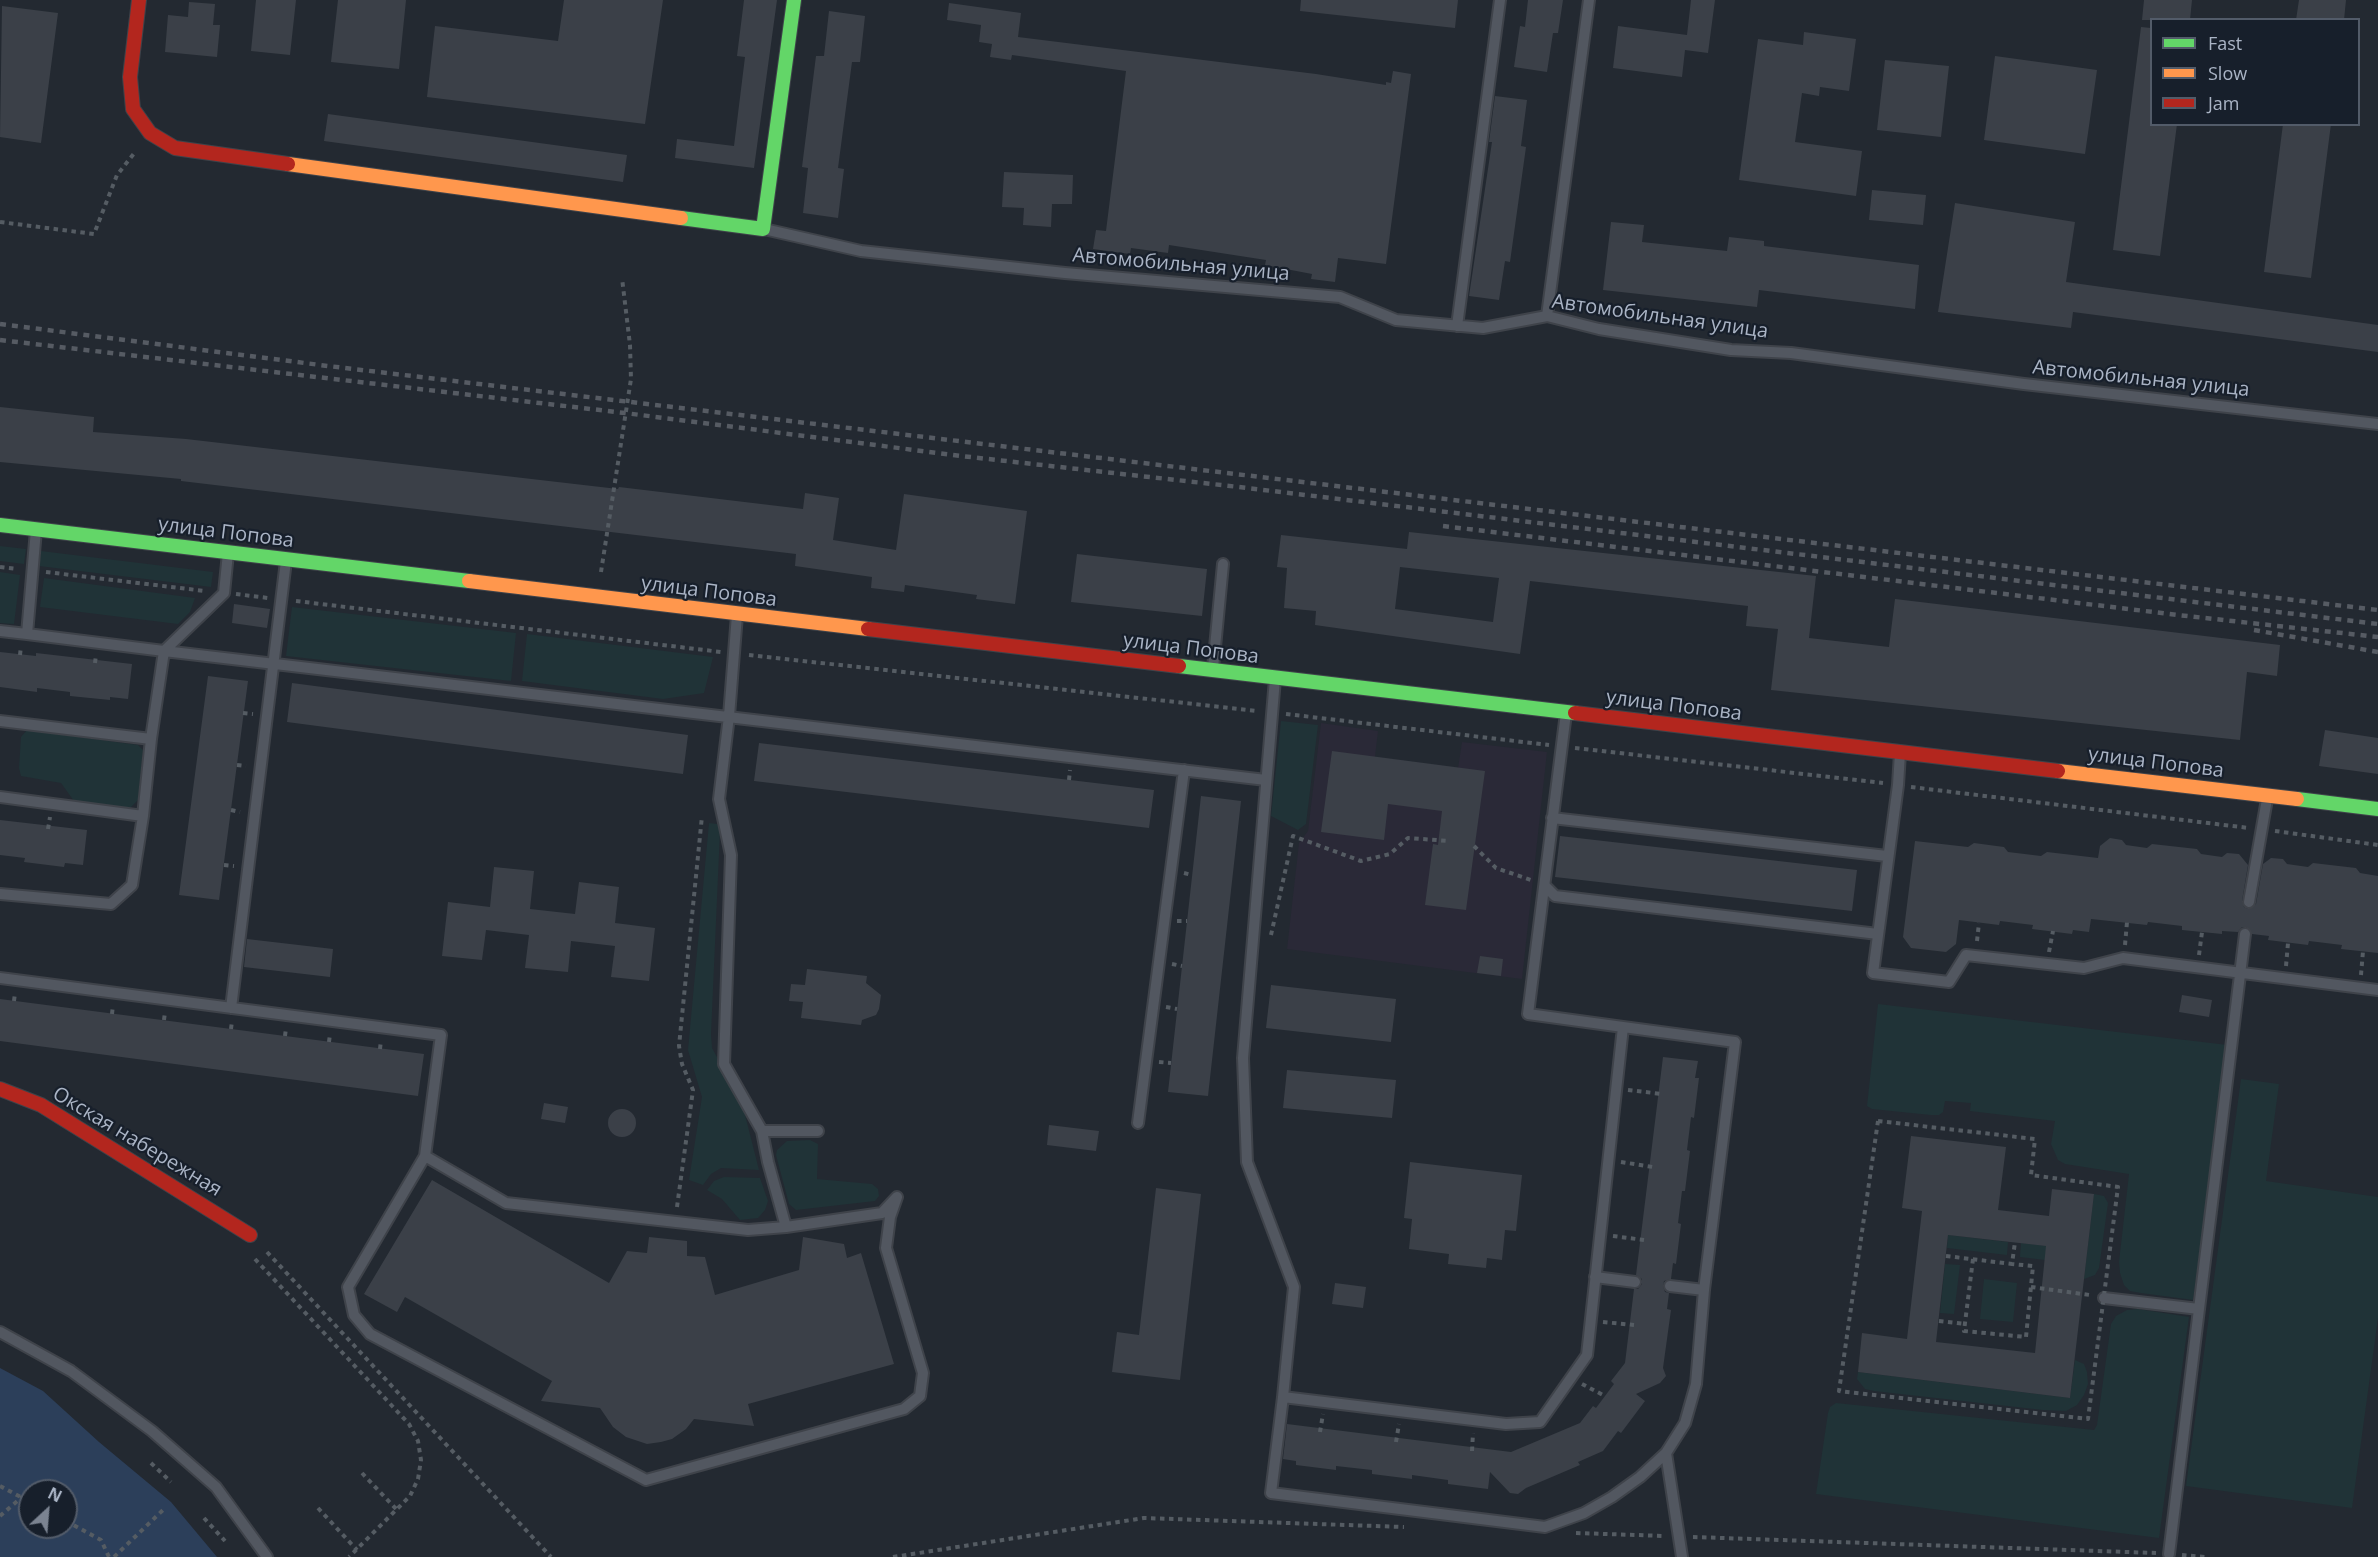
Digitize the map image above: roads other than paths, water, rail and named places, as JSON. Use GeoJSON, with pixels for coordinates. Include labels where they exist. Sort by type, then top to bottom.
{"type":"FeatureCollection","features":[{"type":"Feature","properties":{"kind":"street"},"geometry":{"type":"LineString","coordinates":[[139,0],[130,77],[133,108],[150,133],[176,148],[763,229],[794,0]]}},
{"type":"Feature","properties":{"kind":"street","name":"улица Попова"},"geometry":{"type":"LineString","coordinates":[[0,525],[738,615],[2378,809]]}},
{"type":"Feature","properties":{"kind":"street","name":"Окская набережная"},"geometry":{"type":"LineString","coordinates":[[0,1089],[41,1105],[250,1234]]}},
{"type":"Feature","properties":{"kind":"lane"},"geometry":{"type":"LineString","coordinates":[[1457,326],[1500,0]]}},
{"type":"Feature","properties":{"kind":"lane"},"geometry":{"type":"LineString","coordinates":[[1547,316],[1589,0]]}},
{"type":"Feature","properties":{"kind":"lane","name":"Автомобильная улица"},"geometry":{"type":"LineString","coordinates":[[763,229],[861,251],[1065,273],[1340,297],[1396,320],[1483,328],[1547,316],[1599,329],[1731,350],[1791,353],[2024,384],[2378,424]]}},
{"type":"Feature","properties":{"kind":"lane"},"geometry":{"type":"LineString","coordinates":[[27,634],[36,530]]}},
{"type":"Feature","properties":{"kind":"lane"},"geometry":{"type":"LineString","coordinates":[[0,894],[111,904],[132,885],[164,651],[224,593],[228,553]]}},
{"type":"Feature","properties":{"kind":"lane"},"geometry":{"type":"LineString","coordinates":[[231,1008],[286,560]]}},
{"type":"Feature","properties":{"kind":"lane"},"geometry":{"type":"LineString","coordinates":[[1213,671],[1223,564]]}},
{"type":"Feature","properties":{"kind":"lane"},"geometry":{"type":"LineString","coordinates":[[738,615],[719,799],[731,855],[724,1064],[762,1131],[786,1227]]}},
{"type":"Feature","properties":{"kind":"lane"},"geometry":{"type":"LineString","coordinates":[[0,631],[1266,780]]}},
{"type":"Feature","properties":{"kind":"lane"},"geometry":{"type":"LineString","coordinates":[[1275,679],[1243,1058],[1247,1162],[1294,1287],[1271,1493],[1545,1527],[1584,1513],[1612,1497],[1666,1453],[1685,1423],[1696,1384],[1704,1290],[1735,1042],[1528,1014],[1546,886],[1552,818],[1566,713]]}},
{"type":"Feature","properties":{"kind":"lane"},"geometry":{"type":"LineString","coordinates":[[0,721],[151,739]]}},
{"type":"Feature","properties":{"kind":"lane"},"geometry":{"type":"LineString","coordinates":[[1900,752],[1898,785],[1873,973],[1949,982],[1966,956],[2084,968],[2123,958],[2378,990]]}},
{"type":"Feature","properties":{"kind":"lane"},"geometry":{"type":"LineString","coordinates":[[1138,1123],[1184,770]]}},
{"type":"Feature","properties":{"kind":"lane"},"geometry":{"type":"LineString","coordinates":[[2249,902],[2267,795]]}},
{"type":"Feature","properties":{"kind":"lane"},"geometry":{"type":"LineString","coordinates":[[0,797],[143,816]]}},
{"type":"Feature","properties":{"kind":"lane"},"geometry":{"type":"LineString","coordinates":[[1552,818],[1887,856]]}},
{"type":"Feature","properties":{"kind":"lane"},"geometry":{"type":"LineString","coordinates":[[1546,886],[1555,896],[1878,934]]}},
{"type":"Feature","properties":{"kind":"lane"},"geometry":{"type":"LineString","coordinates":[[2169,1554],[2245,934]]}},
{"type":"Feature","properties":{"kind":"lane"},"geometry":{"type":"LineString","coordinates":[[0,978],[441,1035],[425,1156],[348,1287],[354,1315],[370,1334],[646,1480],[904,1409],[920,1396],[923,1373],[886,1248],[890,1217],[897,1197],[882,1214],[748,1230],[506,1203],[425,1156]]}},
{"type":"Feature","properties":{"kind":"lane"},"geometry":{"type":"LineString","coordinates":[[1283,1397],[1506,1424],[1540,1422],[1587,1355],[1623,1027]]}},
{"type":"Feature","properties":{"kind":"lane"},"geometry":{"type":"LineString","coordinates":[[762,1131],[818,1131]]}},
{"type":"Feature","properties":{"kind":"lane"},"geometry":{"type":"LineString","coordinates":[[1595,1277],[1635,1282]]}},
{"type":"Feature","properties":{"kind":"lane"},"geometry":{"type":"LineString","coordinates":[[1670,1286],[1704,1290]]}},
{"type":"Feature","properties":{"kind":"lane"},"geometry":{"type":"LineString","coordinates":[[2104,1298],[2199,1309]]}},
{"type":"Feature","properties":{"kind":"lane"},"geometry":{"type":"LineString","coordinates":[[0,1332],[71,1371],[152,1431],[216,1487],[267,1557]]}},
{"type":"Feature","properties":{"kind":"lane"},"geometry":{"type":"LineString","coordinates":[[1666,1453],[1682,1557]]}},
{"type":"Feature","properties":{"kind":"water"},"geometry":{"type":"Polygon","coordinates":[[[0,1368],[43,1391],[99,1442],[171,1502],[217,1557],[0,1557],[0,1368]]]}},
{"type":"Feature","properties":{"kind":"railway"},"geometry":{"type":"LineString","coordinates":[[0,324],[328,366],[2378,610]]}},
{"type":"Feature","properties":{"kind":"railway"},"geometry":{"type":"LineString","coordinates":[[0,340],[2378,624]]}},
{"type":"Feature","properties":{"kind":"railway"},"geometry":{"type":"LineString","coordinates":[[1443,526],[2378,637]]}},
{"type":"Feature","properties":{"kind":"railway"},"geometry":{"type":"LineString","coordinates":[[2254,630],[2378,652]]}}]}
